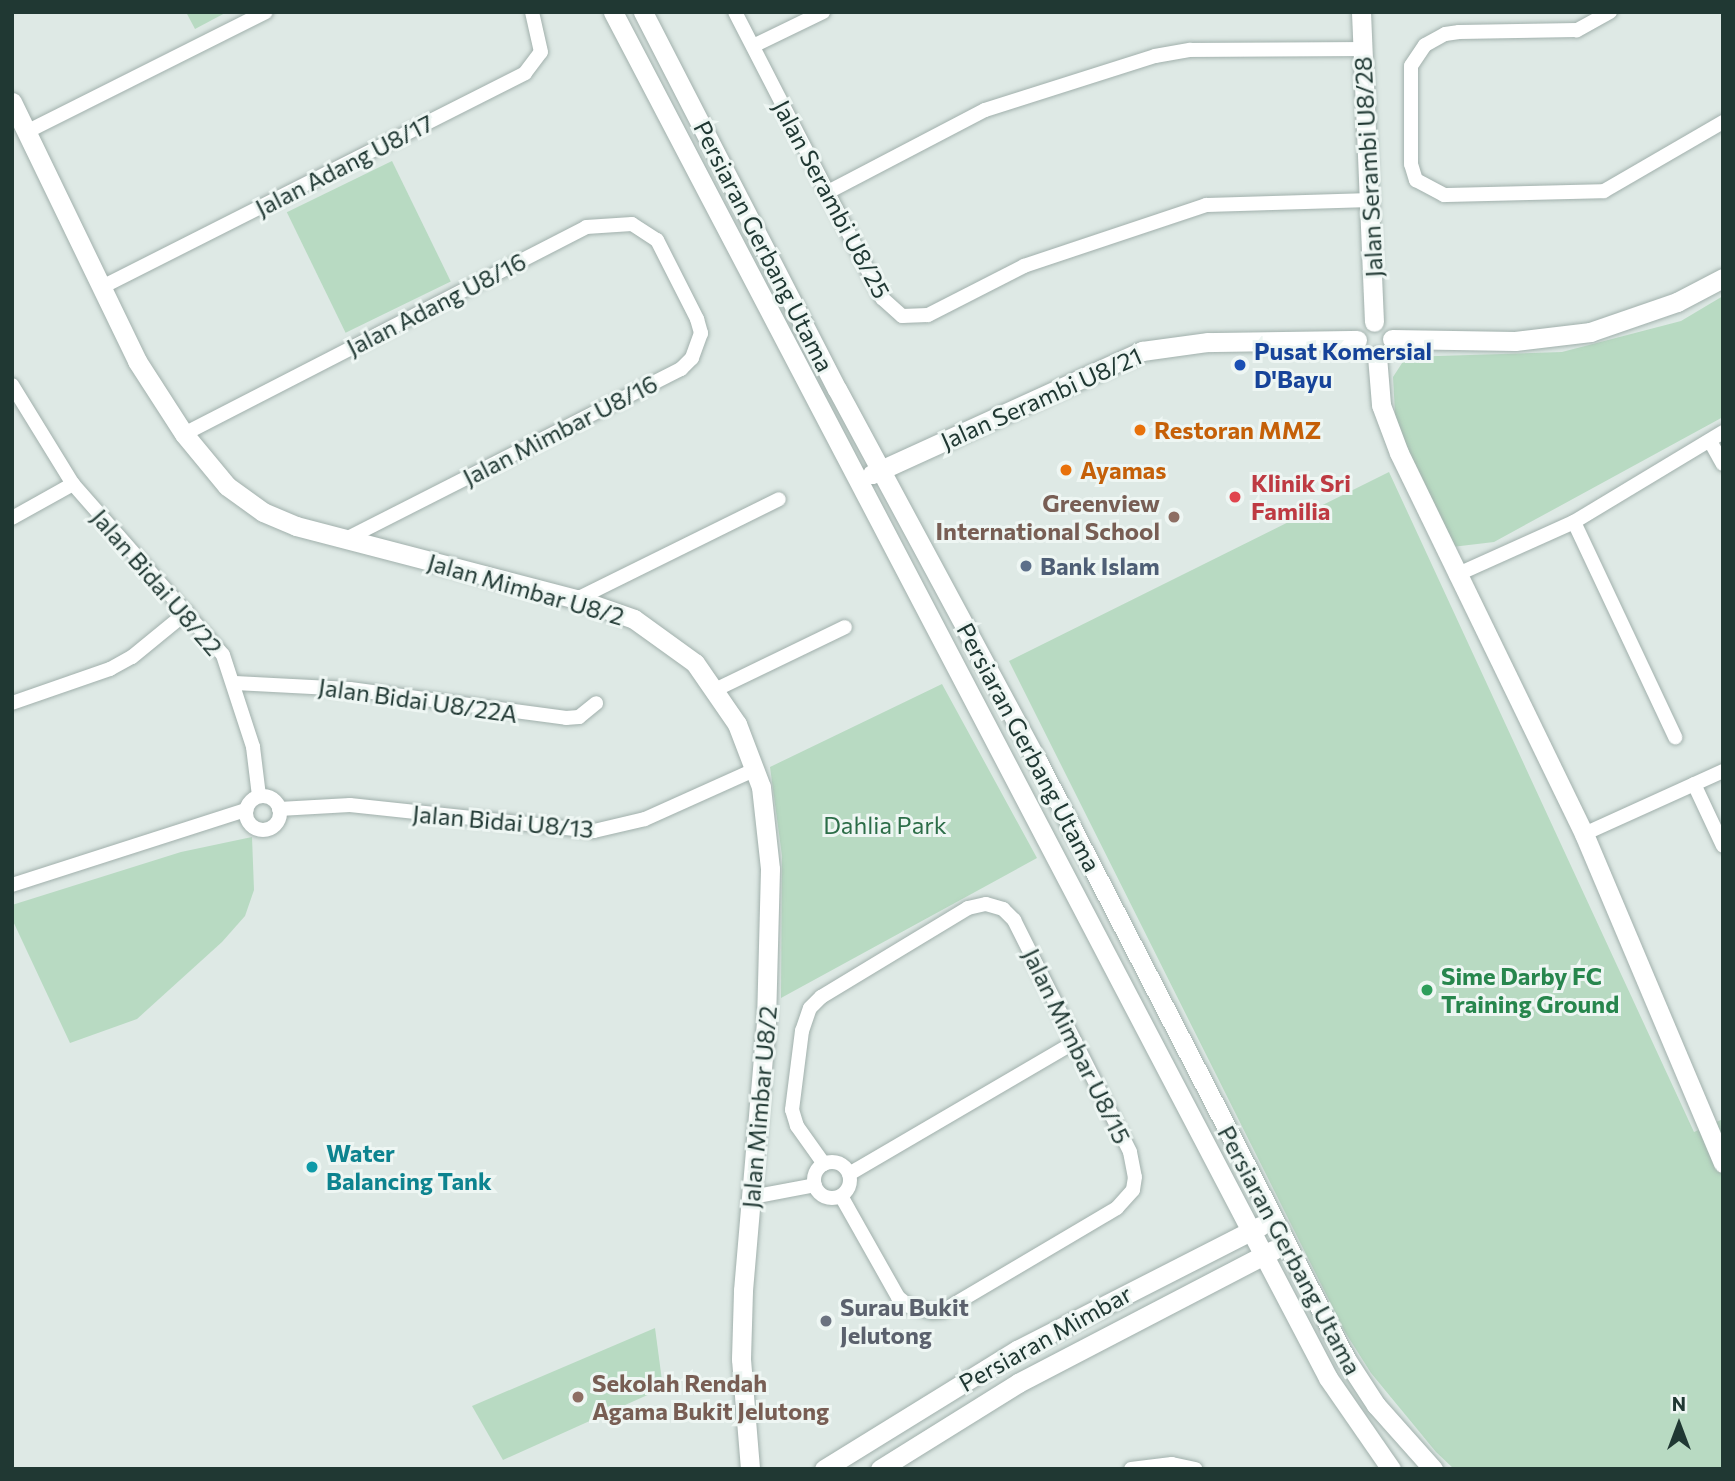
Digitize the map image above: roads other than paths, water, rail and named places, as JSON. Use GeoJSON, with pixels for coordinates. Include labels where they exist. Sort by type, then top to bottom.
{"type":"FeatureCollection","features":[{"type":"Feature","properties":{"kind":"street"},"geometry":{"type":"LineString","coordinates":[[26,132],[266,12]]}},
{"type":"Feature","properties":{"kind":"street","name":"Jalan Adang U8/17"},"geometry":{"type":"LineString","coordinates":[[102,287],[525,73],[541,52],[532,12]]}},
{"type":"Feature","properties":{"kind":"street","name":"Persiaran Gerbang Utama"},"geometry":{"type":"LineString","coordinates":[[613,12],[1328,1378],[1391,1469]]}},
{"type":"Feature","properties":{"kind":"street","name":"Persiaran Gerbang Utama"},"geometry":{"type":"LineString","coordinates":[[643,12],[1284,1245],[1360,1383],[1433,1469]]}},
{"type":"Feature","properties":{"kind":"street","name":"Jalan Serambi U8/25"},"geometry":{"type":"LineString","coordinates":[[736,12],[882,298],[892,310],[913,317],[928,315],[1024,266],[1206,205],[1372,200]]}},
{"type":"Feature","properties":{"kind":"street"},"geometry":{"type":"LineString","coordinates":[[753,46],[824,12]]}},
{"type":"Feature","properties":{"kind":"street","name":"Jalan Serambi U8/28"},"geometry":{"type":"LineString","coordinates":[[1360,12],[1372,200],[1374,322]]}},
{"type":"Feature","properties":{"kind":"street"},"geometry":{"type":"LineString","coordinates":[[1609,12],[1577,30],[1459,32],[1445,34],[1424,45],[1411,66],[1411,164],[1416,180],[1444,195],[1604,191],[1723,122]]}},
{"type":"Feature","properties":{"kind":"street"},"geometry":{"type":"LineString","coordinates":[[828,192],[985,110],[1155,56],[1190,50],[1362,49]]}},
{"type":"Feature","properties":{"kind":"street","name":"Jalan Mimbar U8/2"},"geometry":{"type":"LineString","coordinates":[[12,102],[141,369],[210,470],[246,502],[277,519],[344,540],[576,599],[654,631],[695,663],[716,689],[756,769],[768,837],[771,912],[741,1359],[750,1469]]}},
{"type":"Feature","properties":{"kind":"street","name":"Jalan Adang U8/16"},"geometry":{"type":"LineString","coordinates":[[184,434],[586,227],[615,222],[647,230],[675,274]]}},
{"type":"Feature","properties":{"kind":"street","name":"Jalan Mimbar U8/16"},"geometry":{"type":"LineString","coordinates":[[344,540],[681,369],[699,348],[701,333],[675,274]]}},
{"type":"Feature","properties":{"kind":"street"},"geometry":{"type":"LineString","coordinates":[[1392,340],[1515,341],[1591,332],[1677,302],[1723,278]]}},
{"type":"Feature","properties":{"kind":"street"},"geometry":{"type":"LineString","coordinates":[[1374,322],[1385,325],[1392,340],[1388,351],[1377,356],[1362,351],[1357,340],[1360,330],[1374,322]]}},
{"type":"Feature","properties":{"kind":"street","name":"Jalan Serambi U8/21"},"geometry":{"type":"LineString","coordinates":[[858,480],[1142,351],[1208,342],[1357,340]]}},
{"type":"Feature","properties":{"kind":"street"},"geometry":{"type":"LineString","coordinates":[[1377,356],[1386,424],[1456,575],[1584,834],[1723,1163]]}},
{"type":"Feature","properties":{"kind":"street","name":"Jalan Bidai U8/22"},"geometry":{"type":"LineString","coordinates":[[12,385],[73,484],[212,639],[235,683],[253,747],[259,796]]}},
{"type":"Feature","properties":{"kind":"street"},"geometry":{"type":"LineString","coordinates":[[1456,575],[1574,522],[1723,432]]}},
{"type":"Feature","properties":{"kind":"street"},"geometry":{"type":"LineString","coordinates":[[1710,441],[1723,464]]}},
{"type":"Feature","properties":{"kind":"street"},"geometry":{"type":"LineString","coordinates":[[12,518],[73,484]]}},
{"type":"Feature","properties":{"kind":"street"},"geometry":{"type":"LineString","coordinates":[[576,599],[779,499]]}},
{"type":"Feature","properties":{"kind":"street"},"geometry":{"type":"LineString","coordinates":[[1574,522],[1675,737]]}},
{"type":"Feature","properties":{"kind":"street"},"geometry":{"type":"LineString","coordinates":[[12,703],[121,663],[187,612]]}},
{"type":"Feature","properties":{"kind":"street"},"geometry":{"type":"LineString","coordinates":[[716,689],[845,626]]}},
{"type":"Feature","properties":{"kind":"street","name":"Jalan Bidai U8/22A"},"geometry":{"type":"LineString","coordinates":[[235,683],[350,689],[566,718],[579,717],[596,703]]}},
{"type":"Feature","properties":{"kind":"street","name":"Jalan Bidai U8/13"},"geometry":{"type":"LineString","coordinates":[[279,809],[349,805],[594,831],[645,819],[756,769]]}},
{"type":"Feature","properties":{"kind":"street"},"geometry":{"type":"LineString","coordinates":[[1584,834],[1723,771]]}},
{"type":"Feature","properties":{"kind":"street"},"geometry":{"type":"LineString","coordinates":[[1694,785],[1723,846]]}},
{"type":"Feature","properties":{"kind":"street"},"geometry":{"type":"LineString","coordinates":[[12,884],[246,810],[259,796],[272,798],[279,809],[277,822],[260,830],[249,822],[246,810]]}},
{"type":"Feature","properties":{"kind":"street","name":"Jalan Mimbar U8/15"},"geometry":{"type":"LineString","coordinates":[[824,1164],[797,1126],[792,1110],[807,1015],[821,997],[968,908],[995,905],[1010,914],[1076,1042],[1134,1166],[1133,1190],[1118,1208],[943,1311],[932,1312],[920,1311],[898,1297],[841,1196]]}},
{"type":"Feature","properties":{"kind":"street"},"geometry":{"type":"LineString","coordinates":[[849,1174],[1076,1042]]}},
{"type":"Feature","properties":{"kind":"street"},"geometry":{"type":"LineString","coordinates":[[824,1164],[842,1165],[849,1174],[849,1189],[841,1196],[824,1196],[815,1185],[817,1171],[824,1164]]}},
{"type":"Feature","properties":{"kind":"street"},"geometry":{"type":"LineString","coordinates":[[752,1196],[815,1185]]}},
{"type":"Feature","properties":{"kind":"street","name":"Persiaran Mimbar"},"geometry":{"type":"LineString","coordinates":[[824,1469],[1017,1349],[1272,1219]]}},
{"type":"Feature","properties":{"kind":"street","name":"Persiaran Mimbar"},"geometry":{"type":"LineString","coordinates":[[880,1469],[1017,1383],[1284,1245]]}},
{"type":"Feature","properties":{"kind":"street"},"geometry":{"type":"LineString","coordinates":[[1131,1469],[1172,1464],[1195,1469]]}},
{"type":"Feature","properties":{"kind":"place","name":"Pusat Komersial D'Bayu"},"geometry":{"type":"Point","coordinates":[1240,365]}},
{"type":"Feature","properties":{"kind":"place","name":"Restoran MMZ"},"geometry":{"type":"Point","coordinates":[1140,430]}},
{"type":"Feature","properties":{"kind":"place","name":"Ayamas"},"geometry":{"type":"Point","coordinates":[1066,470]}},
{"type":"Feature","properties":{"kind":"place","name":"Klinik Sri Familia"},"geometry":{"type":"Point","coordinates":[1235,497]}},
{"type":"Feature","properties":{"kind":"place","name":"Greenview International School"},"geometry":{"type":"Point","coordinates":[1174,517]}},
{"type":"Feature","properties":{"kind":"place","name":"Bank Islam"},"geometry":{"type":"Point","coordinates":[1026,566]}},
{"type":"Feature","properties":{"kind":"place","name":"Sime Darby FC Training Ground"},"geometry":{"type":"Point","coordinates":[1427,990]}},
{"type":"Feature","properties":{"kind":"place","name":"Water Balancing Tank"},"geometry":{"type":"Point","coordinates":[312,1167]}},
{"type":"Feature","properties":{"kind":"place","name":"Surau Bukit Jelutong"},"geometry":{"type":"Point","coordinates":[826,1321]}},
{"type":"Feature","properties":{"kind":"place","name":"Sekolah Rendah Agama Bukit Jelutong"},"geometry":{"type":"Point","coordinates":[578,1397]}},
{"type":"Feature","properties":{"kind":"park label","name":"Dahlia Park"},"geometry":{"type":"Point","coordinates":[885,825]}}]}
